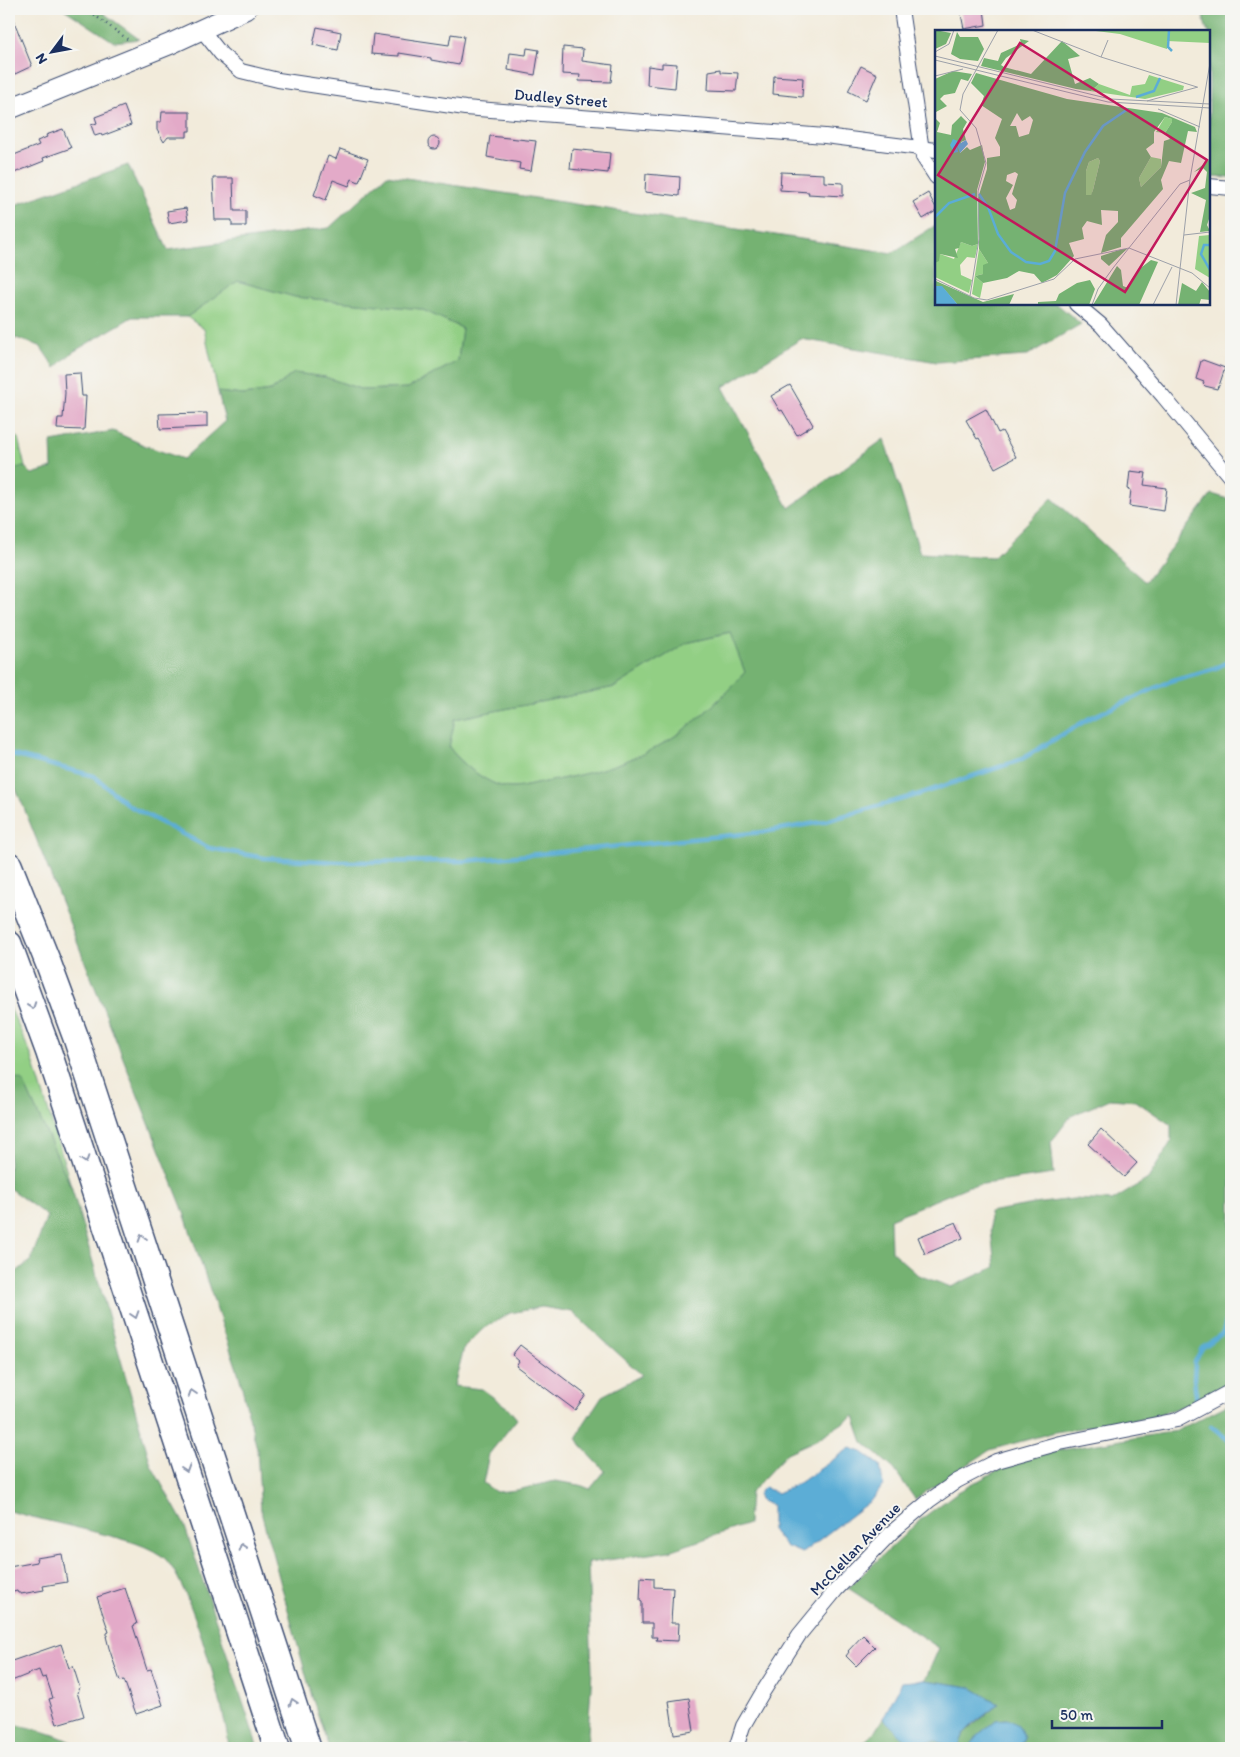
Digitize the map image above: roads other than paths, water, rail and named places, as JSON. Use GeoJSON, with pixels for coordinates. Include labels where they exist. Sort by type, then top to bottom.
{"type":"FeatureCollection","features":[{"type":"Feature","properties":{"kind":"highway"},"geometry":{"type":"LineString","coordinates":[[9,865],[49,965],[78,1046],[308,1748]]}},
{"type":"Feature","properties":{"kind":"highway"},"geometry":{"type":"LineString","coordinates":[[9,944],[77,1135],[277,1748]]}},
{"type":"Feature","properties":{"kind":"main road"},"geometry":{"type":"LineString","coordinates":[[9,109],[202,30],[246,9]]}},
{"type":"Feature","properties":{"kind":"street"},"geometry":{"type":"LineString","coordinates":[[901,9],[923,157],[935,175]]}},
{"type":"Feature","properties":{"kind":"street","name":"Dudley Street"},"geometry":{"type":"LineString","coordinates":[[202,30],[221,54],[241,71],[278,80],[465,108],[825,136],[935,150]]}},
{"type":"Feature","properties":{"kind":"street"},"geometry":{"type":"LineString","coordinates":[[1210,186],[1231,188]]}},
{"type":"Feature","properties":{"kind":"street"},"geometry":{"type":"LineString","coordinates":[[1077,305],[1101,325],[1231,478]]}},
{"type":"Feature","properties":{"kind":"street","name":"McClellan Avenue"},"geometry":{"type":"LineString","coordinates":[[736,1748],[743,1726],[799,1635],[836,1590],[892,1532],[930,1500],[957,1481],[996,1461],[1060,1443],[1177,1420],[1231,1391]]}},
{"type":"Feature","properties":{"kind":"water"},"geometry":{"type":"Polygon","coordinates":[[[850,1448],[862,1452],[880,1465],[883,1485],[874,1498],[802,1553],[785,1546],[772,1530],[772,1505],[761,1501],[758,1494],[764,1487],[777,1493],[801,1482],[850,1448]]]}},
{"type":"Feature","properties":{"kind":"water"},"geometry":{"type":"Polygon","coordinates":[[[925,1680],[970,1687],[999,1704],[964,1733],[958,1748],[937,1741],[919,1745],[906,1741],[883,1718],[902,1682],[925,1680]]]}},
{"type":"Feature","properties":{"kind":"water"},"geometry":{"type":"Polygon","coordinates":[[[1008,1719],[1018,1725],[1024,1737],[1021,1748],[969,1748],[978,1735],[996,1720],[1008,1719]]]}},
{"type":"Feature","properties":{"kind":"waterway"},"geometry":{"type":"LineString","coordinates":[[9,754],[94,776],[128,805],[209,848],[265,858],[340,862],[466,861],[763,832],[822,822],[920,794],[1020,760],[1090,718],[1173,680],[1216,668],[1231,660]]}},
{"type":"Feature","properties":{"kind":"waterway"},"geometry":{"type":"LineString","coordinates":[[1197,1403],[1194,1379],[1195,1362],[1202,1348],[1223,1333],[1231,1304]]}},
{"type":"Feature","properties":{"kind":"waterway"},"geometry":{"type":"LineString","coordinates":[[1211,1426],[1231,1442]]}}]}
